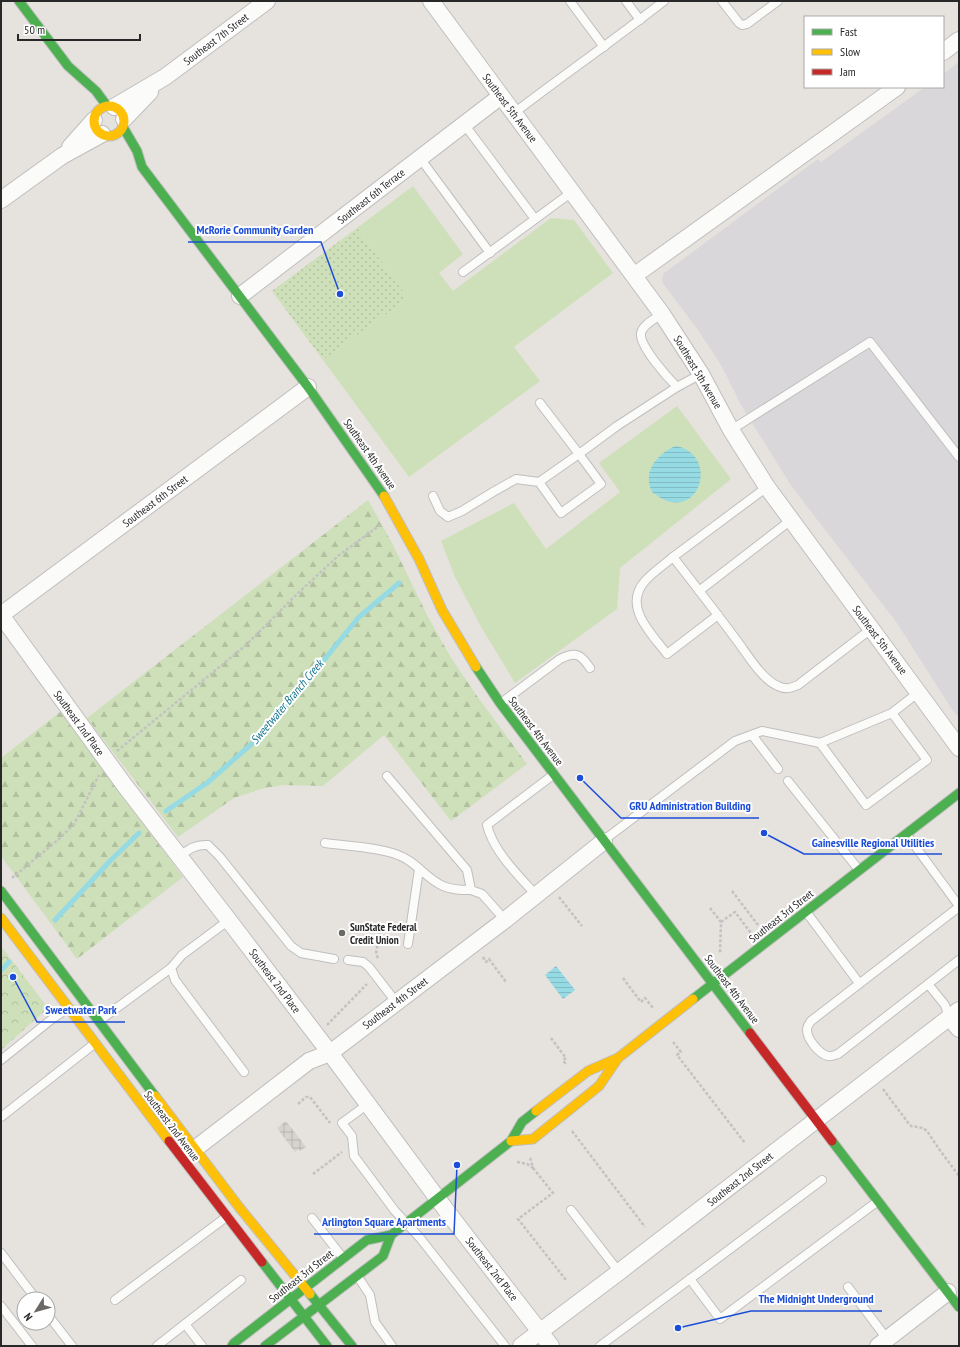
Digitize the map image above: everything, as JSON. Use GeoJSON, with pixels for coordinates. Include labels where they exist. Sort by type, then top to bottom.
{"type":"FeatureCollection","features":[{"type":"Feature","properties":{"kind":"street"},"geometry":{"type":"LineString","coordinates":[[19,1],[68,66],[111,106],[121,111],[124,123],[121,130],[114,135],[100,126]]}},
{"type":"Feature","properties":{"kind":"street","name":"Southeast 7th Street"},"geometry":{"type":"LineString","coordinates":[[111,106],[165,77],[267,1]]}},
{"type":"Feature","properties":{"kind":"street","name":"Southeast 5th Avenue"},"geometry":{"type":"LineString","coordinates":[[431,1],[662,314],[701,374],[731,430],[768,487],[959,748]]}},
{"type":"Feature","properties":{"kind":"street"},"geometry":{"type":"LineString","coordinates":[[944,51],[959,40]]}},
{"type":"Feature","properties":{"kind":"street"},"geometry":{"type":"LineString","coordinates":[[68,66],[76,86]]}},
{"type":"Feature","properties":{"kind":"street","name":"Southeast 7th Street"},"geometry":{"type":"LineString","coordinates":[[124,123],[165,77]]}},
{"type":"Feature","properties":{"kind":"street"},"geometry":{"type":"LineString","coordinates":[[635,276],[896,88]]}},
{"type":"Feature","properties":{"kind":"street","name":"Southeast 6th Terrace"},"geometry":{"type":"LineString","coordinates":[[240,296],[501,96]]}},
{"type":"Feature","properties":{"kind":"street"},"geometry":{"type":"LineString","coordinates":[[100,126],[100,109],[111,106]]}},
{"type":"Feature","properties":{"kind":"street","name":"Southeast 4th Avenue"},"geometry":{"type":"LineString","coordinates":[[124,123],[137,151],[142,167]]}},
{"type":"Feature","properties":{"kind":"street"},"geometry":{"type":"LineString","coordinates":[[1,200],[62,156],[100,126]]}},
{"type":"Feature","properties":{"kind":"street","name":"Southeast 4th Avenue"},"geometry":{"type":"LineString","coordinates":[[129,158],[142,167],[240,296],[308,387],[389,503],[419,559],[442,610],[466,652],[500,703],[959,1306]]}},
{"type":"Feature","properties":{"kind":"street","name":"Southeast 6th Street"},"geometry":{"type":"LineString","coordinates":[[1,615],[308,387]]}},
{"type":"Feature","properties":{"kind":"street","name":"Southeast 2nd Place"},"geometry":{"type":"LineString","coordinates":[[1,615],[106,760],[552,1346]]}},
{"type":"Feature","properties":{"kind":"street","name":"Southeast 3rd Street"},"geometry":{"type":"LineString","coordinates":[[265,1346],[319,1305],[350,1267],[367,1240],[391,1234],[511,1141],[522,1122],[540,1108],[588,1071],[618,1058],[959,793]]}},
{"type":"Feature","properties":{"kind":"street","name":"Southeast 4th Street"},"geometry":{"type":"LineString","coordinates":[[182,1158],[309,1061],[330,1053],[505,920],[604,841]]}},
{"type":"Feature","properties":{"kind":"street","name":"Southeast 2nd Avenue"},"geometry":{"type":"LineString","coordinates":[[1,891],[240,1207],[352,1346]]}},
{"type":"Feature","properties":{"kind":"street","name":"Southeast 2nd Avenue"},"geometry":{"type":"LineString","coordinates":[[1,918],[226,1217],[327,1346]]}},
{"type":"Feature","properties":{"kind":"street","name":"Southeast 2nd Street"},"geometry":{"type":"LineString","coordinates":[[521,1346],[817,1119],[956,1019]]}},
{"type":"Feature","properties":{"kind":"street"},"geometry":{"type":"LineString","coordinates":[[86,1030],[99,1021]]}},
{"type":"Feature","properties":{"kind":"street"},"geometry":{"type":"LineString","coordinates":[[95,1043],[108,1033]]}},
{"type":"Feature","properties":{"kind":"street","name":"Southeast 3rd Street"},"geometry":{"type":"LineString","coordinates":[[511,1141],[533,1139],[599,1086],[618,1058]]}},
{"type":"Feature","properties":{"kind":"street"},"geometry":{"type":"LineString","coordinates":[[226,1217],[240,1207]]}},
{"type":"Feature","properties":{"kind":"street","name":"Southeast 3rd Street"},"geometry":{"type":"LineString","coordinates":[[232,1346],[306,1288],[350,1267],[383,1256],[391,1234]]}},
{"type":"Feature","properties":{"kind":"street"},"geometry":{"type":"LineString","coordinates":[[883,1342],[948,1292]]}},
{"type":"Feature","properties":{"kind":"lane"},"geometry":{"type":"LineString","coordinates":[[570,1],[604,47]]}},
{"type":"Feature","properties":{"kind":"lane"},"geometry":{"type":"LineString","coordinates":[[626,1],[640,20]]}},
{"type":"Feature","properties":{"kind":"lane"},"geometry":{"type":"LineString","coordinates":[[514,113],[664,1]]}},
{"type":"Feature","properties":{"kind":"lane"},"geometry":{"type":"LineString","coordinates":[[722,1],[742,25],[747,24],[778,1]]}},
{"type":"Feature","properties":{"kind":"lane"},"geometry":{"type":"LineString","coordinates":[[464,124],[535,219]]}},
{"type":"Feature","properties":{"kind":"lane"},"geometry":{"type":"LineString","coordinates":[[420,158],[490,253]]}},
{"type":"Feature","properties":{"kind":"lane"},"geometry":{"type":"LineString","coordinates":[[463,272],[572,192]]}},
{"type":"Feature","properties":{"kind":"lane"},"geometry":{"type":"LineString","coordinates":[[662,314],[645,326],[641,333],[643,343],[653,359],[677,387]]}},
{"type":"Feature","properties":{"kind":"lane"},"geometry":{"type":"LineString","coordinates":[[731,430],[870,342],[959,458]]}},
{"type":"Feature","properties":{"kind":"lane"},"geometry":{"type":"LineString","coordinates":[[433,496],[440,511],[448,517],[462,511],[516,479],[539,482],[617,426],[677,387],[701,374]]}},
{"type":"Feature","properties":{"kind":"lane"},"geometry":{"type":"LineString","coordinates":[[539,482],[561,513],[601,484],[540,403]]}},
{"type":"Feature","properties":{"kind":"lane"},"geometry":{"type":"LineString","coordinates":[[718,615],[667,654],[642,620],[637,610],[639,592],[643,583],[652,574],[768,487]]}},
{"type":"Feature","properties":{"kind":"lane"},"geometry":{"type":"LineString","coordinates":[[700,591],[791,520]]}},
{"type":"Feature","properties":{"kind":"lane"},"geometry":{"type":"LineString","coordinates":[[673,557],[764,676],[777,686],[788,689],[798,685],[871,629]]}},
{"type":"Feature","properties":{"kind":"lane"},"geometry":{"type":"LineString","coordinates":[[500,703],[567,655],[575,654],[584,659],[590,668]]}},
{"type":"Feature","properties":{"kind":"lane"},"geometry":{"type":"LineString","coordinates":[[604,841],[735,741],[762,731],[820,743],[892,713],[919,692]]}},
{"type":"Feature","properties":{"kind":"lane"},"geometry":{"type":"LineString","coordinates":[[820,743],[866,805],[927,760],[892,713]]}},
{"type":"Feature","properties":{"kind":"lane"},"geometry":{"type":"LineString","coordinates":[[752,735],[778,769]]}},
{"type":"Feature","properties":{"kind":"lane"},"geometry":{"type":"LineString","coordinates":[[536,895],[510,865],[490,836],[487,825],[554,775]]}},
{"type":"Feature","properties":{"kind":"lane"},"geometry":{"type":"LineString","coordinates":[[387,776],[467,870],[471,890]]}},
{"type":"Feature","properties":{"kind":"lane"},"geometry":{"type":"LineString","coordinates":[[788,781],[859,871]]}},
{"type":"Feature","properties":{"kind":"lane"},"geometry":{"type":"LineString","coordinates":[[906,834],[959,906],[811,1021],[807,1031],[809,1039],[816,1048],[828,1056],[838,1054],[959,960]]}},
{"type":"Feature","properties":{"kind":"lane"},"geometry":{"type":"LineString","coordinates":[[325,843],[389,852],[400,855],[443,886],[456,890],[471,890],[482,894],[505,920]]}},
{"type":"Feature","properties":{"kind":"lane"},"geometry":{"type":"LineString","coordinates":[[180,856],[192,847],[199,844],[208,845],[220,857],[291,946],[301,952],[334,959]]}},
{"type":"Feature","properties":{"kind":"lane"},"geometry":{"type":"LineString","coordinates":[[408,944],[419,869]]}},
{"type":"Feature","properties":{"kind":"lane"},"geometry":{"type":"LineString","coordinates":[[806,912],[859,983]]}},
{"type":"Feature","properties":{"kind":"lane"},"geometry":{"type":"LineString","coordinates":[[99,1021],[171,968],[182,955],[229,920]]}},
{"type":"Feature","properties":{"kind":"lane"},"geometry":{"type":"LineString","coordinates":[[348,960],[363,962],[369,967],[396,1002]]}},
{"type":"Feature","properties":{"kind":"lane"},"geometry":{"type":"LineString","coordinates":[[171,968],[175,980],[244,1072]]}},
{"type":"Feature","properties":{"kind":"lane"},"geometry":{"type":"LineString","coordinates":[[928,984],[956,1019]]}},
{"type":"Feature","properties":{"kind":"lane"},"geometry":{"type":"LineString","coordinates":[[1,1060],[52,1019],[69,1008]]}},
{"type":"Feature","properties":{"kind":"lane"},"geometry":{"type":"LineString","coordinates":[[1,1117],[95,1043]]}},
{"type":"Feature","properties":{"kind":"lane"},"geometry":{"type":"LineString","coordinates":[[368,1104],[342,1123],[352,1136],[354,1156],[395,1211],[420,1238],[505,1346]]}},
{"type":"Feature","properties":{"kind":"lane"},"geometry":{"type":"LineString","coordinates":[[600,1346],[822,1180]]}},
{"type":"Feature","properties":{"kind":"lane"},"geometry":{"type":"LineString","coordinates":[[690,1279],[720,1319],[879,1201]]}},
{"type":"Feature","properties":{"kind":"lane"},"geometry":{"type":"LineString","coordinates":[[571,1210],[619,1272]]}},
{"type":"Feature","properties":{"kind":"lane"},"geometry":{"type":"LineString","coordinates":[[115,1300],[226,1217]]}},
{"type":"Feature","properties":{"kind":"lane"},"geometry":{"type":"LineString","coordinates":[[312,1218],[370,1295],[375,1322],[392,1346]]}},
{"type":"Feature","properties":{"kind":"lane"},"geometry":{"type":"LineString","coordinates":[[1,1253],[30,1291]]}},
{"type":"Feature","properties":{"kind":"lane"},"geometry":{"type":"LineString","coordinates":[[157,1346],[241,1280]]}},
{"type":"Feature","properties":{"kind":"lane"},"geometry":{"type":"LineString","coordinates":[[848,1287],[883,1342]]}},
{"type":"Feature","properties":{"kind":"lane"},"geometry":{"type":"LineString","coordinates":[[1,1306],[32,1346]]}},
{"type":"Feature","properties":{"kind":"lane"},"geometry":{"type":"LineString","coordinates":[[185,1324],[202,1346]]}},
{"type":"Feature","properties":{"kind":"lane"},"geometry":{"type":"LineString","coordinates":[[56,1325],[72,1346]]}},
{"type":"Feature","properties":{"kind":"path"},"geometry":{"type":"LineString","coordinates":[[12,878],[59,839],[74,824],[106,760],[246,646],[294,597],[338,556],[384,522]]}},
{"type":"Feature","properties":{"kind":"path"},"geometry":{"type":"LineString","coordinates":[[732,891],[760,927]]}},
{"type":"Feature","properties":{"kind":"path"},"geometry":{"type":"LineString","coordinates":[[559,896],[582,926]]}},
{"type":"Feature","properties":{"kind":"path"},"geometry":{"type":"LineString","coordinates":[[710,908],[721,922],[720,953]]}},
{"type":"Feature","properties":{"kind":"path"},"geometry":{"type":"LineString","coordinates":[[721,922],[735,912],[752,934]]}},
{"type":"Feature","properties":{"kind":"path"},"geometry":{"type":"LineString","coordinates":[[378,930],[380,930],[376,954],[380,961]]}},
{"type":"Feature","properties":{"kind":"path"},"geometry":{"type":"LineString","coordinates":[[481,955],[486,962],[489,959],[506,982]]}},
{"type":"Feature","properties":{"kind":"path"},"geometry":{"type":"LineString","coordinates":[[623,978],[641,1002],[645,998],[654,1010]]}},
{"type":"Feature","properties":{"kind":"path"},"geometry":{"type":"LineString","coordinates":[[323,1030],[368,983]]}},
{"type":"Feature","properties":{"kind":"path"},"geometry":{"type":"LineString","coordinates":[[551,1038],[566,1058],[563,1060],[565,1062],[563,1065],[566,1068]]}},
{"type":"Feature","properties":{"kind":"path"},"geometry":{"type":"LineString","coordinates":[[673,1042],[681,1052],[677,1055],[745,1143]]}},
{"type":"Feature","properties":{"kind":"path"},"geometry":{"type":"LineString","coordinates":[[880,1086],[911,1126],[923,1128],[927,1131],[938,1149],[959,1176]]}},
{"type":"Feature","properties":{"kind":"path"},"geometry":{"type":"LineString","coordinates":[[298,1104],[310,1097],[333,1127]]}},
{"type":"Feature","properties":{"kind":"path"},"geometry":{"type":"LineString","coordinates":[[571,1130],[645,1227]]}},
{"type":"Feature","properties":{"kind":"path"},"geometry":{"type":"LineString","coordinates":[[312,1174],[346,1149]]}},
{"type":"Feature","properties":{"kind":"path"},"geometry":{"type":"LineString","coordinates":[[530,1152],[533,1168]]}},
{"type":"Feature","properties":{"kind":"path"},"geometry":{"type":"LineString","coordinates":[[517,1162],[527,1164],[533,1168],[553,1193],[518,1219],[566,1280]]}},
{"type":"Feature","properties":{"kind":"shaded area"},"geometry":{"type":"Polygon","coordinates":[[[959,62],[959,718],[951,708],[897,623],[792,487],[741,405],[721,365],[698,330],[662,282],[663,274],[818,159],[821,162],[924,88],[944,88],[944,73],[959,62]]]}},
{"type":"Feature","properties":{"kind":"shaded area"},"geometry":{"type":"Polygon","coordinates":[[[286,1121],[306,1147],[300,1151],[299,1149],[295,1152],[277,1128],[286,1121]]]}},
{"type":"Feature","properties":{"kind":"green space"},"geometry":{"type":"Polygon","coordinates":[[[413,186],[463,254],[439,273],[453,291],[551,218],[574,220],[613,273],[514,347],[540,381],[409,477],[323,360],[408,298],[357,228],[413,186]]]}},
{"type":"Feature","properties":{"kind":"green space"},"geometry":{"type":"Polygon","coordinates":[[[357,228],[408,298],[323,360],[272,291],[357,228]]]}},
{"type":"Feature","properties":{"kind":"green space"},"geometry":{"type":"Polygon","coordinates":[[[677,406],[731,479],[620,568],[617,609],[515,683],[480,625],[455,577],[441,541],[514,503],[546,549],[620,492],[599,463],[677,406]]]}},
{"type":"Feature","properties":{"kind":"green space"},"geometry":{"type":"Polygon","coordinates":[[[368,500],[392,543],[428,617],[450,656],[477,696],[527,764],[451,821],[384,735],[323,786],[283,785],[261,789],[234,798],[178,837],[87,718],[368,500]]]}},
{"type":"Feature","properties":{"kind":"green space"},"geometry":{"type":"Polygon","coordinates":[[[60,712],[183,877],[77,959],[1,856],[1,758],[60,712]]]}},
{"type":"Feature","properties":{"kind":"green space"},"geometry":{"type":"Polygon","coordinates":[[[1,946],[48,1008],[1,1050],[1,946]]]}},
{"type":"Feature","properties":{"kind":"water"},"geometry":{"type":"Polygon","coordinates":[[[676,446],[688,451],[696,459],[700,468],[698,489],[691,497],[683,502],[671,502],[663,499],[652,492],[649,484],[652,466],[662,454],[676,446]]]}},
{"type":"Feature","properties":{"kind":"water"},"geometry":{"type":"Polygon","coordinates":[[[556,966],[575,990],[563,999],[545,975],[556,966]]]}},
{"type":"Feature","properties":{"kind":"waterway","name":"Sweetwater Branch Creek"},"geometry":{"type":"LineString","coordinates":[[166,811],[207,783],[255,741],[312,675],[358,618],[399,583]]}},
{"type":"Feature","properties":{"kind":"waterway","name":"Sweetwater Branch Creek"},"geometry":{"type":"LineString","coordinates":[[55,920],[111,860],[139,833]]}},
{"type":"Feature","properties":{"kind":"waterway","name":"Sweetwater Branch Creek"},"geometry":{"type":"LineString","coordinates":[[1,970],[9,962]]}},
{"type":"Feature","properties":{"kind":"traffic: fast"},"geometry":{"type":"LineString","coordinates":[[19,1],[68,66],[96,91],[107,106]]}},
{"type":"Feature","properties":{"kind":"traffic: fast"},"geometry":{"type":"LineString","coordinates":[[123,127],[137,151],[142,167],[308,387],[384,496]]}},
{"type":"Feature","properties":{"kind":"traffic: fast"},"geometry":{"type":"LineString","coordinates":[[476,667],[500,703],[750,1033]]}},
{"type":"Feature","properties":{"kind":"traffic: fast"},"geometry":{"type":"LineString","coordinates":[[693,999],[959,793]]}},
{"type":"Feature","properties":{"kind":"traffic: fast"},"geometry":{"type":"LineString","coordinates":[[1,891],[155,1096]]}},
{"type":"Feature","properties":{"kind":"traffic: fast"},"geometry":{"type":"LineString","coordinates":[[232,1346],[367,1240],[391,1235],[511,1141],[522,1122],[536,1111]]}},
{"type":"Feature","properties":{"kind":"traffic: fast"},"geometry":{"type":"LineString","coordinates":[[832,1141],[959,1307]]}},
{"type":"Feature","properties":{"kind":"traffic: fast"},"geometry":{"type":"LineString","coordinates":[[265,1346],[383,1256],[391,1235]]}},
{"type":"Feature","properties":{"kind":"traffic: fast"},"geometry":{"type":"LineString","coordinates":[[262,1262],[327,1346]]}},
{"type":"Feature","properties":{"kind":"traffic: fast"},"geometry":{"type":"LineString","coordinates":[[310,1294],[352,1346]]}},
{"type":"Feature","properties":{"kind":"traffic: slow"},"geometry":{"type":"LineString","coordinates":[[109,106],[120,110],[124,121],[120,132],[109,136],[98,132],[94,121],[98,110],[109,106]]}},
{"type":"Feature","properties":{"kind":"traffic: slow"},"geometry":{"type":"LineString","coordinates":[[384,496],[419,559],[442,610],[476,667]]}},
{"type":"Feature","properties":{"kind":"traffic: slow"},"geometry":{"type":"LineString","coordinates":[[1,918],[169,1141]]}},
{"type":"Feature","properties":{"kind":"traffic: slow"},"geometry":{"type":"LineString","coordinates":[[536,1111],[588,1071],[618,1058],[693,999]]}},
{"type":"Feature","properties":{"kind":"traffic: slow"},"geometry":{"type":"LineString","coordinates":[[511,1141],[533,1139],[599,1086],[618,1058]]}},
{"type":"Feature","properties":{"kind":"traffic: slow"},"geometry":{"type":"LineString","coordinates":[[155,1096],[239,1207],[310,1294]]}},
{"type":"Feature","properties":{"kind":"traffic: jam"},"geometry":{"type":"LineString","coordinates":[[750,1033],[832,1141]]}},
{"type":"Feature","properties":{"kind":"traffic: jam"},"geometry":{"type":"LineString","coordinates":[[169,1141],[262,1262]]}},
{"type":"Feature","properties":{"kind":"place","name":"McRorie Community Garden"},"geometry":{"type":"Point","coordinates":[340,294]}},
{"type":"Feature","properties":{"kind":"place","name":"GRU Administration Building"},"geometry":{"type":"Point","coordinates":[580,778]}},
{"type":"Feature","properties":{"kind":"place","name":"Gainesville Regional Utilities"},"geometry":{"type":"Point","coordinates":[764,833]}},
{"type":"Feature","properties":{"kind":"place","name":"SunState Federal Credit Union"},"geometry":{"type":"Point","coordinates":[342,933]}},
{"type":"Feature","properties":{"kind":"place","name":"Sweetwater Park"},"geometry":{"type":"Point","coordinates":[13,977]}},
{"type":"Feature","properties":{"kind":"place","name":"Arlington Square Apartments"},"geometry":{"type":"Point","coordinates":[457,1165]}},
{"type":"Feature","properties":{"kind":"place","name":"The Midnight Underground"},"geometry":{"type":"Point","coordinates":[678,1328]}}]}
